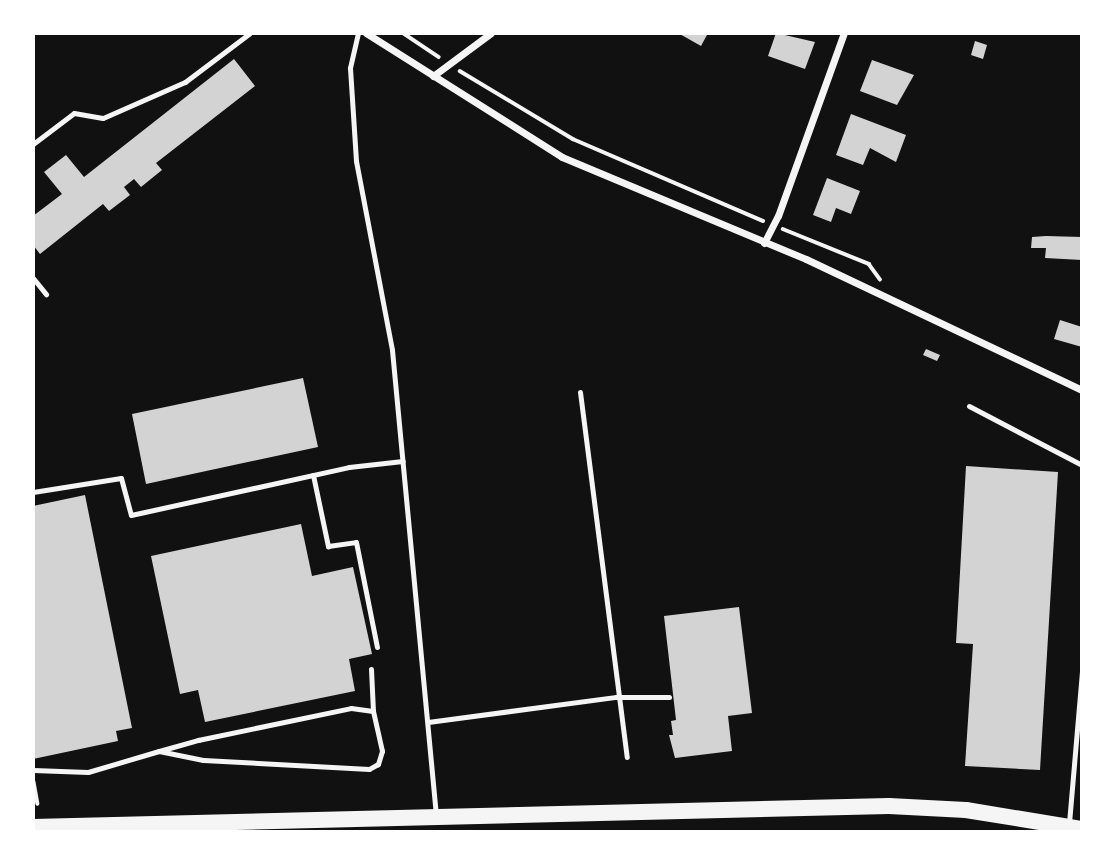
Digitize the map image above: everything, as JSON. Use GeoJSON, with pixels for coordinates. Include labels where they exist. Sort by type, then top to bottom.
{"type":"FeatureCollection","features":[{"type":"Feature","properties":{"kind":"main road"},"geometry":{"type":"LineString","coordinates":[[33,827],[902,806],[966,810],[1075,828]]}},
{"type":"Feature","properties":{"kind":"street"},"geometry":{"type":"LineString","coordinates":[[366,33],[562,157],[870,288],[1082,390]]}},
{"type":"Feature","properties":{"kind":"street"},"geometry":{"type":"LineString","coordinates":[[433,76],[491,33]]}},
{"type":"Feature","properties":{"kind":"street"},"geometry":{"type":"LineString","coordinates":[[764,243],[774,225],[844,33]]}},
{"type":"Feature","properties":{"kind":"lane"},"geometry":{"type":"LineString","coordinates":[[33,144],[74,113],[103,118],[185,82],[250,33]]}},
{"type":"Feature","properties":{"kind":"lane"},"geometry":{"type":"LineString","coordinates":[[358,33],[350,68],[356,161],[387,314],[436,817]]}},
{"type":"Feature","properties":{"kind":"lane"},"geometry":{"type":"LineString","coordinates":[[33,278],[46,294]]}},
{"type":"Feature","properties":{"kind":"lane"},"geometry":{"type":"LineString","coordinates":[[580,392],[616,697],[627,757]]}},
{"type":"Feature","properties":{"kind":"lane"},"geometry":{"type":"LineString","coordinates":[[969,406],[1082,465]]}},
{"type":"Feature","properties":{"kind":"lane"},"geometry":{"type":"LineString","coordinates":[[33,492],[121,478],[131,515],[313,475],[403,461]]}},
{"type":"Feature","properties":{"kind":"lane"},"geometry":{"type":"LineString","coordinates":[[313,475],[328,546],[356,542],[377,647]]}},
{"type":"Feature","properties":{"kind":"lane"},"geometry":{"type":"LineString","coordinates":[[159,751],[203,760],[369,769],[378,764],[382,751],[373,711],[371,669]]}},
{"type":"Feature","properties":{"kind":"lane"},"geometry":{"type":"LineString","coordinates":[[1075,828],[1082,670]]}},
{"type":"Feature","properties":{"kind":"lane"},"geometry":{"type":"LineString","coordinates":[[428,722],[616,697],[669,697]]}},
{"type":"Feature","properties":{"kind":"lane"},"geometry":{"type":"LineString","coordinates":[[33,770],[88,772],[159,751],[351,708],[373,711]]}},
{"type":"Feature","properties":{"kind":"path"},"geometry":{"type":"LineString","coordinates":[[403,33],[573,139],[869,264],[891,284]]}},
{"type":"Feature","properties":{"kind":"path"},"geometry":{"type":"LineString","coordinates":[[33,779],[38,804]]}},
{"type":"Feature","properties":{"kind":"building"},"geometry":{"type":"Polygon","coordinates":[[[678,33],[708,33],[701,46],[678,33]]]}},
{"type":"Feature","properties":{"kind":"building"},"geometry":{"type":"Polygon","coordinates":[[[776,33],[815,42],[805,69],[768,56],[776,33]]]}},
{"type":"Feature","properties":{"kind":"building"},"geometry":{"type":"Polygon","coordinates":[[[975,41],[987,45],[983,59],[971,55],[975,41]]]}},
{"type":"Feature","properties":{"kind":"building"},"geometry":{"type":"Polygon","coordinates":[[[234,59],[255,86],[156,163],[162,170],[141,187],[134,179],[124,187],[130,195],[109,211],[103,204],[40,254],[33,245],[33,216],[62,194],[44,172],[66,155],[84,177],[234,59]]]}},
{"type":"Feature","properties":{"kind":"building"},"geometry":{"type":"Polygon","coordinates":[[[872,60],[914,75],[897,105],[860,91],[872,60]]]}},
{"type":"Feature","properties":{"kind":"building"},"geometry":{"type":"Polygon","coordinates":[[[851,114],[906,135],[896,162],[870,148],[863,165],[836,155],[851,114]]]}},
{"type":"Feature","properties":{"kind":"building"},"geometry":{"type":"Polygon","coordinates":[[[827,178],[860,191],[851,214],[836,208],[831,222],[813,215],[827,178]]]}},
{"type":"Feature","properties":{"kind":"building"},"geometry":{"type":"Polygon","coordinates":[[[1032,237],[1082,237],[1082,260],[1045,258],[1046,248],[1031,248],[1032,237]]]}},
{"type":"Feature","properties":{"kind":"building"},"geometry":{"type":"Polygon","coordinates":[[[1060,320],[1082,327],[1082,347],[1054,339],[1060,320]]]}},
{"type":"Feature","properties":{"kind":"building"},"geometry":{"type":"Polygon","coordinates":[[[926,349],[940,355],[937,361],[923,355],[926,349]]]}},
{"type":"Feature","properties":{"kind":"building"},"geometry":{"type":"Polygon","coordinates":[[[303,378],[318,447],[146,484],[132,414],[303,378]]]}},
{"type":"Feature","properties":{"kind":"building"},"geometry":{"type":"Polygon","coordinates":[[[966,466],[1058,472],[1040,770],[965,766],[973,644],[956,643],[966,466]]]}},
{"type":"Feature","properties":{"kind":"building"},"geometry":{"type":"Polygon","coordinates":[[[85,495],[132,728],[116,731],[118,741],[33,759],[33,506],[85,495]]]}},
{"type":"Feature","properties":{"kind":"building"},"geometry":{"type":"Polygon","coordinates":[[[301,524],[312,576],[353,567],[372,654],[349,659],[355,691],[205,722],[198,690],[180,694],[151,556],[301,524]]]}},
{"type":"Feature","properties":{"kind":"building"},"geometry":{"type":"Polygon","coordinates":[[[739,607],[752,713],[728,716],[732,751],[675,758],[669,735],[673,735],[671,721],[676,720],[664,616],[739,607]]]}}]}
